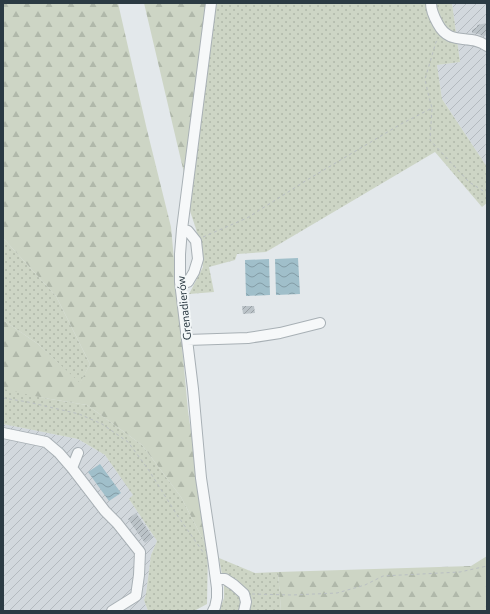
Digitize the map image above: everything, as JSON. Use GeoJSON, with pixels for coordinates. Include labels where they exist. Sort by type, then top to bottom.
{"type":"FeatureCollection","features":[{"type":"Feature","properties":{"kind":"street","name":"Grenadierów"},"geometry":{"type":"LineString","coordinates":[[211,3],[182,229],[180,282],[193,389],[201,478],[216,579],[217,598],[213,611]]}},
{"type":"Feature","properties":{"kind":"street"},"geometry":{"type":"LineString","coordinates":[[431,3],[434,16],[444,33],[455,38],[482,42],[487,46]]}},
{"type":"Feature","properties":{"kind":"street"},"geometry":{"type":"LineString","coordinates":[[180,282],[188,282],[194,272],[198,259],[196,241],[188,231],[182,229]]}},
{"type":"Feature","properties":{"kind":"street"},"geometry":{"type":"LineString","coordinates":[[187,340],[248,338],[280,333],[320,323]]}},
{"type":"Feature","properties":{"kind":"street"},"geometry":{"type":"LineString","coordinates":[[3,433],[46,442],[59,453],[140,552],[136,596],[112,611]]}},
{"type":"Feature","properties":{"kind":"street"},"geometry":{"type":"LineString","coordinates":[[72,468],[78,453]]}},
{"type":"Feature","properties":{"kind":"street"},"geometry":{"type":"LineString","coordinates":[[216,579],[225,579],[234,584],[244,594],[246,602],[244,611]]}},
{"type":"Feature","properties":{"kind":"path"},"geometry":{"type":"LineString","coordinates":[[444,33],[436,42],[425,79],[432,108],[430,140],[469,182],[485,192],[487,190]]}},
{"type":"Feature","properties":{"kind":"path"},"geometry":{"type":"LineString","coordinates":[[196,241],[247,218],[401,124],[432,108]]}},
{"type":"Feature","properties":{"kind":"path"},"geometry":{"type":"LineString","coordinates":[[3,398],[28,402],[79,414],[102,424],[128,442],[148,468],[177,515],[206,556],[213,558]]}},
{"type":"Feature","properties":{"kind":"path"},"geometry":{"type":"LineString","coordinates":[[244,594],[292,595],[338,592],[365,586],[383,576],[460,572],[487,566]]}},
{"type":"Feature","properties":{"kind":"shaded area"},"geometry":{"type":"Polygon","coordinates":[[[452,3],[487,3],[487,167],[442,99],[437,65],[460,62],[452,3]]]}},
{"type":"Feature","properties":{"kind":"shaded area"},"geometry":{"type":"Polygon","coordinates":[[[3,424],[78,439],[105,455],[134,495],[129,499],[157,541],[151,555],[144,600],[148,611],[3,611],[3,424]]]}},
{"type":"Feature","properties":{"kind":"green space"},"geometry":{"type":"Polygon","coordinates":[[[3,3],[118,3],[171,227],[188,411],[208,549],[181,497],[142,445],[87,405],[3,389],[3,320],[38,344],[80,383],[90,364],[56,296],[3,238],[3,3]]]}},
{"type":"Feature","properties":{"kind":"green space"},"geometry":{"type":"Polygon","coordinates":[[[144,3],[207,3],[184,173],[144,3]]]}},
{"type":"Feature","properties":{"kind":"green space"},"geometry":{"type":"Polygon","coordinates":[[[207,3],[452,3],[460,62],[437,65],[442,99],[487,167],[487,203],[482,207],[435,152],[266,252],[237,254],[235,260],[209,267],[214,292],[189,294],[203,267],[196,229],[190,211],[184,173],[207,3]]]}},
{"type":"Feature","properties":{"kind":"green space"},"geometry":{"type":"Polygon","coordinates":[[[3,238],[56,296],[90,364],[80,384],[38,344],[3,320],[3,238]]]}},
{"type":"Feature","properties":{"kind":"green space"},"geometry":{"type":"Polygon","coordinates":[[[3,386],[44,398],[87,405],[142,445],[181,497],[208,549],[207,604],[194,611],[148,611],[144,600],[151,555],[157,541],[129,499],[133,495],[105,455],[78,439],[3,424],[3,386]]]}},
{"type":"Feature","properties":{"kind":"green space"},"geometry":{"type":"Polygon","coordinates":[[[487,556],[487,611],[281,611],[278,572],[471,566],[487,556]]]}},
{"type":"Feature","properties":{"kind":"green space"},"geometry":{"type":"Polygon","coordinates":[[[219,558],[255,573],[278,572],[281,611],[219,611],[224,598],[224,586],[219,558]]]}},
{"type":"Feature","properties":{"kind":"water"},"geometry":{"type":"Polygon","coordinates":[[[298,258],[300,294],[276,295],[275,259],[298,258]]]}},
{"type":"Feature","properties":{"kind":"water"},"geometry":{"type":"Polygon","coordinates":[[[269,259],[270,295],[246,296],[245,260],[269,259]]]}},
{"type":"Feature","properties":{"kind":"water"},"geometry":{"type":"Polygon","coordinates":[[[100,464],[121,493],[109,501],[88,472],[100,464]]]}},
{"type":"Feature","properties":{"kind":"building"},"geometry":{"type":"Polygon","coordinates":[[[487,23],[487,35],[482,36],[472,33],[472,30],[477,27],[477,25],[487,23]]]}},
{"type":"Feature","properties":{"kind":"building"},"geometry":{"type":"Polygon","coordinates":[[[242,306],[254,306],[255,313],[243,314],[242,306]]]}},
{"type":"Feature","properties":{"kind":"building"},"geometry":{"type":"Polygon","coordinates":[[[136,513],[153,537],[145,543],[128,519],[136,513]]]}}]}
